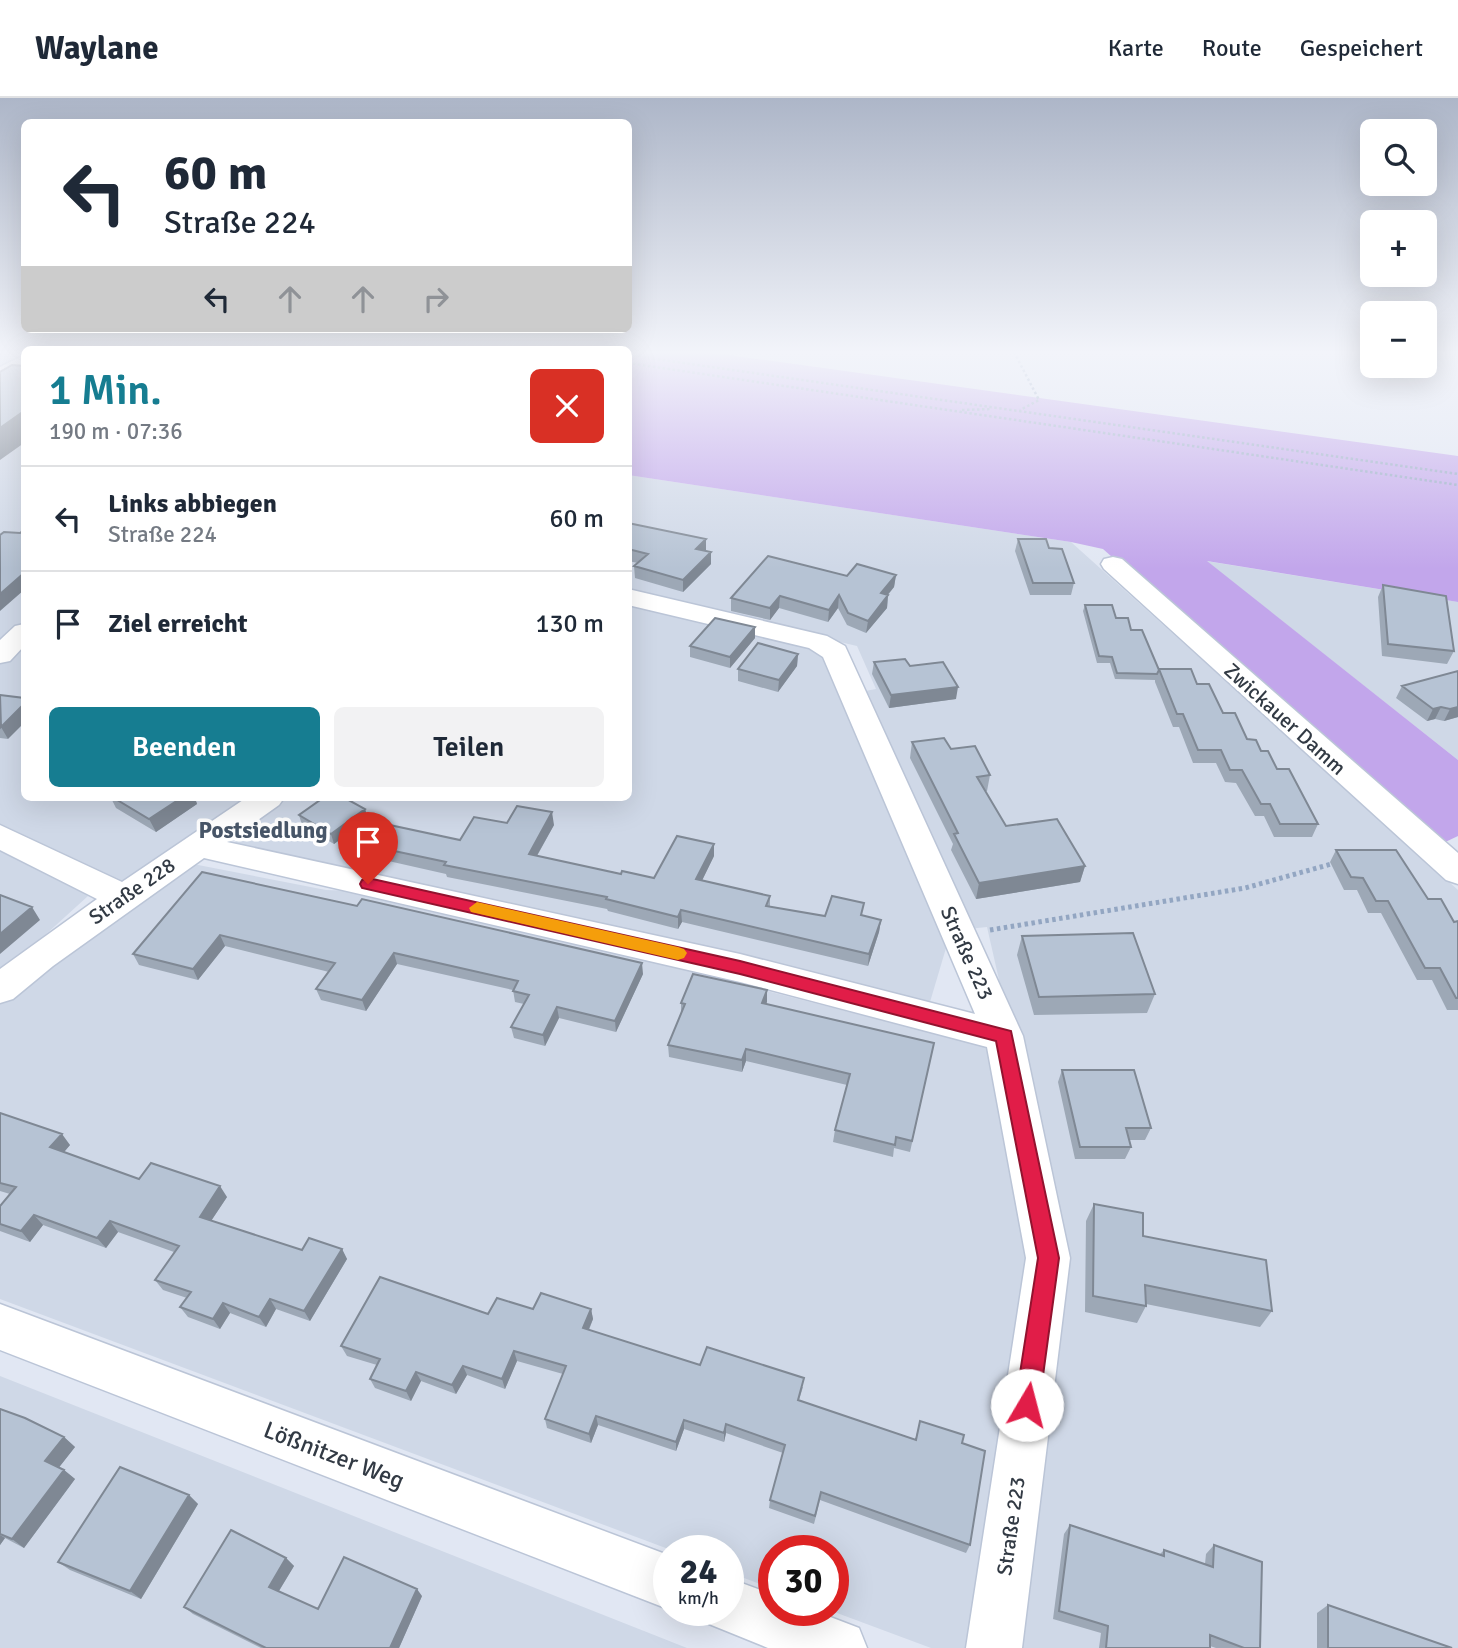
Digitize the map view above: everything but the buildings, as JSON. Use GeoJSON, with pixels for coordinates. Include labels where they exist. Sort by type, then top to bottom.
{"type":"FeatureCollection","features":[{"type":"Feature","properties":{"kind":"street","name":"Zwickauer Damm"},"geometry":{"type":"LineString","coordinates":[[1114,564],[1451,857]]}},
{"type":"Feature","properties":{"kind":"street","name":"Straße 223"},"geometry":{"type":"LineString","coordinates":[[632,598],[818,642],[835,652],[1004,1036],[1048,1258],[994,1648]]}},
{"type":"Feature","properties":{"kind":"street"},"geometry":{"type":"LineString","coordinates":[[0,655],[21,635]]}},
{"type":"Feature","properties":{"kind":"street","name":"Straße 228"},"geometry":{"type":"LineString","coordinates":[[0,989],[40,956],[264,801]]}},
{"type":"Feature","properties":{"kind":"street"},"geometry":{"type":"LineString","coordinates":[[0,836],[124,898]]}},
{"type":"Feature","properties":{"kind":"street"},"geometry":{"type":"LineString","coordinates":[[200,844],[223,853],[740,968],[1004,1036]]}},
{"type":"Feature","properties":{"kind":"street","name":"Lößnitzer Weg"},"geometry":{"type":"LineString","coordinates":[[0,1327],[653,1576]]}},
{"type":"Feature","properties":{"kind":"street"},"geometry":{"type":"LineString","coordinates":[[744,1611],[839,1648]]}},
{"type":"Feature","properties":{"kind":"path"},"geometry":{"type":"LineString","coordinates":[[1042,424],[1458,485]]}},
{"type":"Feature","properties":{"kind":"path"},"geometry":{"type":"LineString","coordinates":[[1117,424],[1458,474]]}},
{"type":"Feature","properties":{"kind":"path"},"geometry":{"type":"LineString","coordinates":[[958,935],[1245,888],[1347,860]]}},
{"type":"Feature","properties":{"kind":"shaded area"},"geometry":{"type":"Polygon","coordinates":[[[0,424],[21,424],[21,629],[0,648],[0,424]]]}},
{"type":"Feature","properties":{"kind":"shaded area"},"geometry":{"type":"Polygon","coordinates":[[[632,424],[1229,424],[1458,456],[1458,602],[1207,561],[1458,760],[1458,836],[1439,845],[1103,549],[632,476],[632,424]]]}},
{"type":"Feature","properties":{"kind":"shaded area"},"geometry":{"type":"Polygon","coordinates":[[[632,476],[1071,542],[1458,890],[1458,1648],[1012,1648],[1063,1261],[987,927],[968,929],[860,692],[876,689],[857,646],[632,594],[632,476]]]}},
{"type":"Feature","properties":{"kind":"shaded area"},"geometry":{"type":"Polygon","coordinates":[[[1206,561],[1458,602],[1458,760],[1206,561]]]}},
{"type":"Feature","properties":{"kind":"shaded area"},"geometry":{"type":"Polygon","coordinates":[[[632,603],[813,646],[828,655],[949,938],[930,1002],[235,843],[246,820],[274,801],[632,801],[632,603]]]}},
{"type":"Feature","properties":{"kind":"shaded area"},"geometry":{"type":"Polygon","coordinates":[[[21,642],[21,801],[252,801],[127,887],[0,825],[0,662],[21,642]]]}},
{"type":"Feature","properties":{"kind":"shaded area"},"geometry":{"type":"Polygon","coordinates":[[[0,845],[35,861],[88,896],[0,976],[0,845]]]}},
{"type":"Feature","properties":{"kind":"shaded area"},"geometry":{"type":"Polygon","coordinates":[[[193,864],[326,890],[352,891],[738,974],[736,983],[990,1048],[1033,1249],[976,1648],[931,1648],[849,1617],[849,1535],[758,1535],[758,1583],[744,1578],[744,1535],[653,1535],[653,1543],[0,1299],[0,1001],[193,864]]]}},
{"type":"Feature","properties":{"kind":"shaded area"},"geometry":{"type":"Polygon","coordinates":[[[0,1376],[687,1648],[0,1648],[0,1376]]]}},
{"type":"Feature","properties":{"kind":"slow traffic"},"geometry":{"type":"LineString","coordinates":[[477,908],[678,953]]}},
{"type":"Feature","properties":{"kind":"district","name":"Postsiedlung"},"geometry":{"type":"Point","coordinates":[263,830]}},
{"type":"Feature","properties":{"kind":"route"},"geometry":{"type":"LineString","coordinates":[[368,884],[740,968],[1004,1036],[1048,1258],[1027,1405]]}}]}
